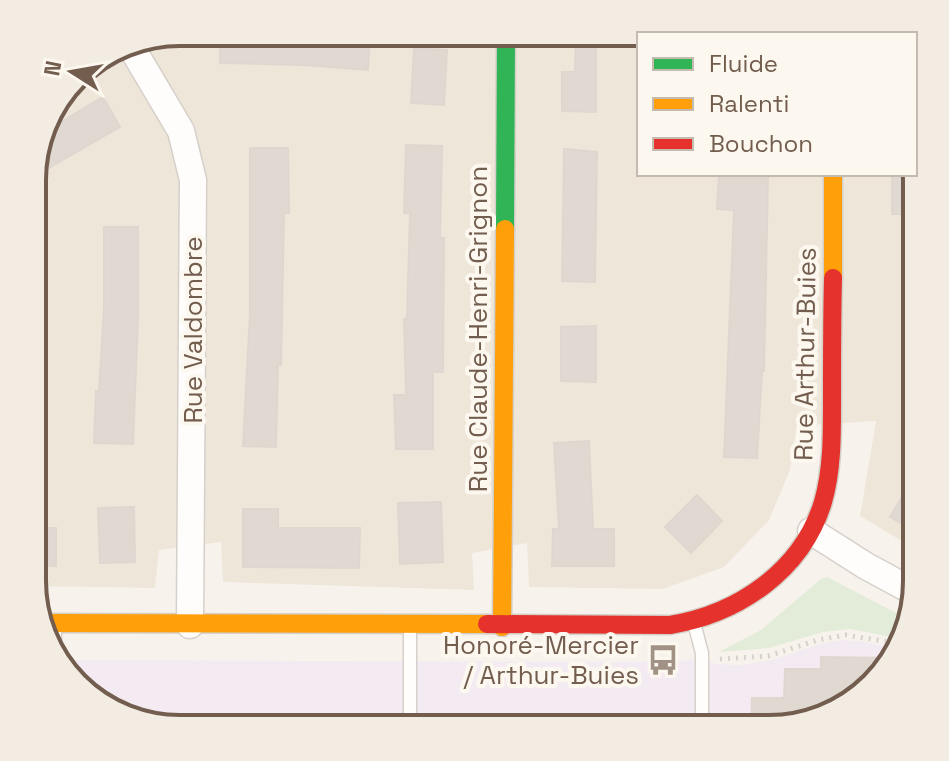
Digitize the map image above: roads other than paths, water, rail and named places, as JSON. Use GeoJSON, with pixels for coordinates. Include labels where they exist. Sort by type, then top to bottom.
{"type":"FeatureCollection","features":[{"type":"Feature","properties":{"kind":"street","name":"Rue Claude-Henri-Grignon"},"geometry":{"type":"LineString","coordinates":[[502,627],[506,46]]}},
{"type":"Feature","properties":{"kind":"street","name":"Rue Valdombre"},"geometry":{"type":"LineString","coordinates":[[135,54],[181,131],[193,180],[190,625]]}},
{"type":"Feature","properties":{"kind":"street","name":"Rue Arthur-Buies"},"geometry":{"type":"LineString","coordinates":[[811,531],[826,489],[832,448],[833,176]]}},
{"type":"Feature","properties":{"kind":"street"},"geometry":{"type":"LineString","coordinates":[[54,623],[502,627],[694,623],[732,608],[760,589],[792,559],[811,531],[903,586]]}},
{"type":"Feature","properties":{"kind":"lane"},"geometry":{"type":"LineString","coordinates":[[694,623],[702,653],[702,715]]}},
{"type":"Feature","properties":{"kind":"lane"},"geometry":{"type":"LineString","coordinates":[[410,626],[410,715]]}},
{"type":"Feature","properties":{"kind":"place","name":"Honoré-Mercier / Arthur-Buies"},"geometry":{"type":"Point","coordinates":[663,660]}}]}
